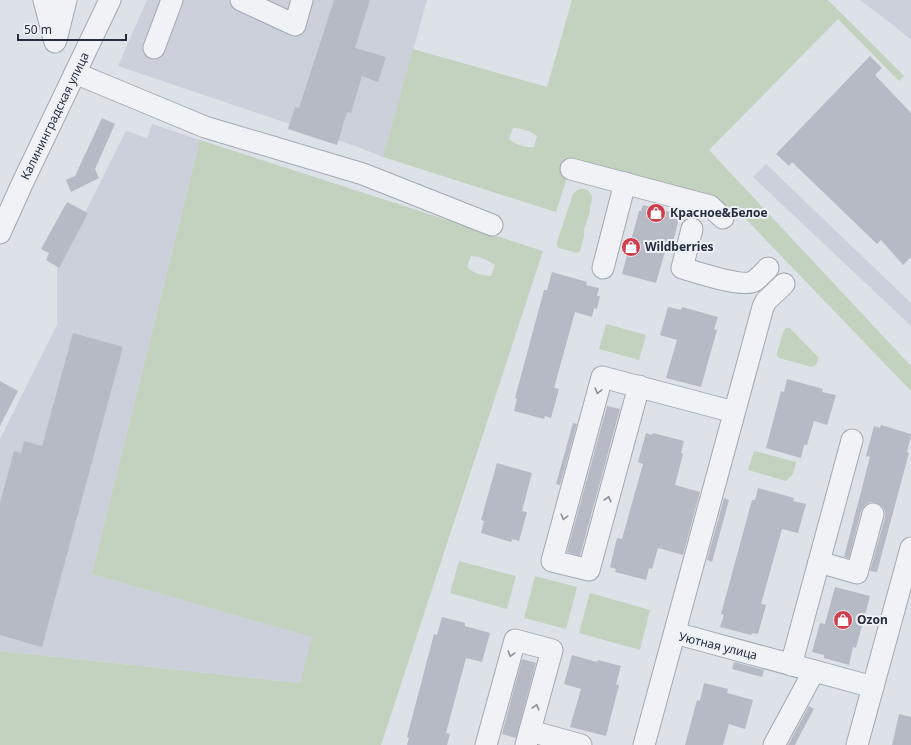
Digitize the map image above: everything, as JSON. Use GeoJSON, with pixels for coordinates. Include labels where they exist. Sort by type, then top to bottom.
{"type":"FeatureCollection","features":[{"type":"Feature","properties":{"kind":"street"},"geometry":{"type":"LineString","coordinates":[[44,0],[55,42]]}},
{"type":"Feature","properties":{"kind":"street"},"geometry":{"type":"LineString","coordinates":[[55,42],[66,0]]}},
{"type":"Feature","properties":{"kind":"street","name":"Калининградская улица"},"geometry":{"type":"LineString","coordinates":[[0,233],[110,0]]}},
{"type":"Feature","properties":{"kind":"street"},"geometry":{"type":"LineString","coordinates":[[154,48],[172,0]]}},
{"type":"Feature","properties":{"kind":"street"},"geometry":{"type":"LineString","coordinates":[[241,0],[295,24],[302,0]]}},
{"type":"Feature","properties":{"kind":"street"},"geometry":{"type":"LineString","coordinates":[[55,42],[85,53]]}},
{"type":"Feature","properties":{"kind":"street"},"geometry":{"type":"LineString","coordinates":[[75,74],[205,128],[362,174],[492,225]]}},
{"type":"Feature","properties":{"kind":"street"},"geometry":{"type":"LineString","coordinates":[[571,169],[710,206],[723,218]]}},
{"type":"Feature","properties":{"kind":"street"},"geometry":{"type":"LineString","coordinates":[[603,268],[625,183]]}},
{"type":"Feature","properties":{"kind":"street"},"geometry":{"type":"LineString","coordinates":[[692,229],[682,268],[736,283],[748,283],[754,282],[768,268]]}},
{"type":"Feature","properties":{"kind":"street"},"geometry":{"type":"LineString","coordinates":[[675,633],[763,307],[766,301],[784,284]]}},
{"type":"Feature","properties":{"kind":"street"},"geometry":{"type":"LineString","coordinates":[[639,386],[589,570],[552,561],[602,377],[639,386],[734,412]]}},
{"type":"Feature","properties":{"kind":"street"},"geometry":{"type":"LineString","coordinates":[[791,665],[852,440]]}},
{"type":"Feature","properties":{"kind":"street"},"geometry":{"type":"LineString","coordinates":[[818,562],[858,573],[873,514]]}},
{"type":"Feature","properties":{"kind":"street"},"geometry":{"type":"LineString","coordinates":[[857,745],[911,548]]}},
{"type":"Feature","properties":{"kind":"street","name":"Уютная улица"},"geometry":{"type":"LineString","coordinates":[[644,745],[675,633],[873,687]]}},
{"type":"Feature","properties":{"kind":"street"},"geometry":{"type":"LineString","coordinates":[[486,745],[515,640],[552,650],[528,738],[582,745]]}},
{"type":"Feature","properties":{"kind":"street"},"geometry":{"type":"LineString","coordinates":[[774,745],[814,671]]}},
{"type":"Feature","properties":{"kind":"shaded area"},"geometry":{"type":"Polygon","coordinates":[[[147,0],[427,0],[383,157],[358,147],[118,66],[147,0]]]}},
{"type":"Feature","properties":{"kind":"shaded area"},"geometry":{"type":"Polygon","coordinates":[[[860,0],[911,0],[911,40],[893,25],[860,0]]]}},
{"type":"Feature","properties":{"kind":"shaded area"},"geometry":{"type":"Polygon","coordinates":[[[152,124],[200,140],[92,574],[313,637],[300,683],[0,651],[0,439],[57,325],[57,268],[126,131],[147,138],[152,124]]]}},
{"type":"Feature","properties":{"kind":"shaded area"},"geometry":{"type":"Polygon","coordinates":[[[766,164],[911,303],[911,326],[753,177],[766,164]]]}},
{"type":"Feature","properties":{"kind":"green space"},"geometry":{"type":"Polygon","coordinates":[[[572,0],[828,0],[904,76],[899,81],[838,19],[709,150],[911,366],[911,391],[739,212],[571,165],[556,212],[383,157],[413,49],[547,87],[572,0]],[[513,128],[509,139],[521,146],[534,147],[537,136],[535,134],[523,129],[513,128]]]}},
{"type":"Feature","properties":{"kind":"green space"},"geometry":{"type":"Polygon","coordinates":[[[200,140],[543,251],[381,745],[0,745],[0,651],[300,683],[312,637],[92,574],[200,140]],[[471,256],[467,267],[478,274],[491,276],[495,265],[489,261],[471,256]]]}},
{"type":"Feature","properties":{"kind":"green space"},"geometry":{"type":"Polygon","coordinates":[[[580,189],[588,190],[592,196],[592,200],[580,251],[577,253],[559,248],[557,246],[557,242],[573,194],[580,189]]]}},
{"type":"Feature","properties":{"kind":"green space"},"geometry":{"type":"Polygon","coordinates":[[[606,324],[646,335],[639,360],[599,349],[606,324]]]}},
{"type":"Feature","properties":{"kind":"green space"},"geometry":{"type":"Polygon","coordinates":[[[786,328],[790,328],[818,357],[815,365],[812,367],[779,358],[777,356],[783,332],[786,328]]]}},
{"type":"Feature","properties":{"kind":"green space"},"geometry":{"type":"Polygon","coordinates":[[[754,451],[796,462],[793,474],[786,481],[748,470],[754,451]]]}},
{"type":"Feature","properties":{"kind":"green space"},"geometry":{"type":"Polygon","coordinates":[[[459,561],[516,576],[507,609],[450,593],[459,561]]]}},
{"type":"Feature","properties":{"kind":"green space"},"geometry":{"type":"Polygon","coordinates":[[[535,576],[577,587],[566,629],[524,618],[535,576]]]}},
{"type":"Feature","properties":{"kind":"green space"},"geometry":{"type":"Polygon","coordinates":[[[590,593],[650,610],[640,650],[579,633],[590,593]]]}},
{"type":"Feature","properties":{"kind":"building"},"geometry":{"type":"Polygon","coordinates":[[[334,0],[370,0],[355,48],[386,57],[378,82],[362,76],[351,113],[347,112],[337,145],[288,129],[295,107],[299,108],[334,0]]]}},
{"type":"Feature","properties":{"kind":"building"},"geometry":{"type":"Polygon","coordinates":[[[870,56],[882,68],[875,75],[911,113],[911,257],[903,265],[881,240],[877,244],[792,162],[789,166],[776,154],[870,56]]]}},
{"type":"Feature","properties":{"kind":"building"},"geometry":{"type":"Polygon","coordinates":[[[102,118],[115,124],[95,169],[99,178],[71,192],[66,180],[75,176],[102,118]]]}},
{"type":"Feature","properties":{"kind":"building"},"geometry":{"type":"Polygon","coordinates":[[[67,202],[88,213],[59,268],[46,260],[49,253],[41,249],[67,202]]]}},
{"type":"Feature","properties":{"kind":"building"},"geometry":{"type":"Polygon","coordinates":[[[643,205],[674,213],[673,216],[679,218],[672,246],[667,245],[656,283],[622,274],[639,211],[641,211],[643,205]]]}},
{"type":"Feature","properties":{"kind":"building"},"geometry":{"type":"Polygon","coordinates":[[[552,272],[587,282],[586,285],[599,288],[597,296],[600,296],[597,309],[594,308],[592,317],[575,312],[554,388],[559,389],[551,418],[545,416],[544,419],[514,411],[517,399],[515,398],[544,290],[547,290],[552,272]]]}},
{"type":"Feature","properties":{"kind":"building"},"geometry":{"type":"Polygon","coordinates":[[[668,307],[681,310],[682,307],[718,317],[714,329],[717,330],[701,387],[666,378],[677,340],[660,335],[668,307]]]}},
{"type":"Feature","properties":{"kind":"building"},"geometry":{"type":"Polygon","coordinates":[[[73,333],[123,347],[42,647],[0,635],[0,503],[14,451],[21,453],[24,441],[42,446],[73,333]]]}},
{"type":"Feature","properties":{"kind":"building"},"geometry":{"type":"Polygon","coordinates":[[[787,379],[823,389],[822,392],[836,395],[827,425],[814,421],[807,445],[804,445],[801,458],[766,448],[781,391],[784,392],[787,379]]]}},
{"type":"Feature","properties":{"kind":"building"},"geometry":{"type":"Polygon","coordinates":[[[0,381],[18,391],[0,426],[0,381]]]}},
{"type":"Feature","properties":{"kind":"building"},"geometry":{"type":"Polygon","coordinates":[[[607,406],[620,409],[580,556],[567,552],[607,406]]]}},
{"type":"Feature","properties":{"kind":"building"},"geometry":{"type":"Polygon","coordinates":[[[573,423],[577,424],[560,485],[556,484],[573,423]]]}},
{"type":"Feature","properties":{"kind":"building"},"geometry":{"type":"Polygon","coordinates":[[[881,425],[911,434],[911,436],[907,452],[909,453],[877,572],[870,571],[885,517],[885,511],[882,506],[876,503],[870,502],[864,506],[861,511],[849,558],[844,557],[870,457],[866,456],[874,426],[880,428],[881,425]]]}},
{"type":"Feature","properties":{"kind":"building"},"geometry":{"type":"Polygon","coordinates":[[[646,433],[652,435],[653,433],[684,441],[681,453],[683,454],[675,485],[700,492],[683,555],[658,548],[652,569],[649,568],[646,580],[615,572],[616,569],[610,567],[617,538],[622,539],[643,464],[638,462],[646,433]]]}},
{"type":"Feature","properties":{"kind":"building"},"geometry":{"type":"Polygon","coordinates":[[[497,463],[532,473],[522,511],[527,512],[519,541],[512,539],[511,542],[481,533],[484,521],[481,520],[497,463]]]}},
{"type":"Feature","properties":{"kind":"building"},"geometry":{"type":"Polygon","coordinates":[[[758,488],[794,498],[793,501],[806,504],[798,533],[782,529],[761,604],[766,605],[758,634],[752,633],[751,635],[720,627],[724,615],[721,614],[752,500],[755,500],[758,488]]]}},
{"type":"Feature","properties":{"kind":"building"},"geometry":{"type":"Polygon","coordinates":[[[724,498],[729,500],[712,562],[707,560],[724,498]]]}},
{"type":"Feature","properties":{"kind":"building"},"geometry":{"type":"Polygon","coordinates":[[[835,587],[870,596],[856,648],[853,647],[849,665],[824,658],[824,655],[812,652],[820,623],[825,624],[835,587]]]}},
{"type":"Feature","properties":{"kind":"building"},"geometry":{"type":"Polygon","coordinates":[[[442,617],[465,623],[465,626],[490,633],[482,662],[466,658],[446,733],[450,734],[447,745],[407,745],[409,738],[407,737],[434,634],[437,635],[442,617]]]}},
{"type":"Feature","properties":{"kind":"building"},"geometry":{"type":"Polygon","coordinates":[[[572,655],[597,662],[598,660],[621,666],[616,684],[619,685],[606,736],[570,727],[581,689],[564,684],[572,655]]]}},
{"type":"Feature","properties":{"kind":"building"},"geometry":{"type":"Polygon","coordinates":[[[522,659],[536,663],[516,738],[502,734],[522,659]]]}},
{"type":"Feature","properties":{"kind":"building"},"geometry":{"type":"Polygon","coordinates":[[[734,662],[764,670],[762,677],[732,669],[734,662]]]}},
{"type":"Feature","properties":{"kind":"building"},"geometry":{"type":"Polygon","coordinates":[[[704,683],[728,689],[727,693],[753,700],[745,729],[729,724],[723,745],[685,745],[697,700],[700,701],[704,683]]]}},
{"type":"Feature","properties":{"kind":"building"},"geometry":{"type":"Polygon","coordinates":[[[809,706],[814,709],[795,745],[788,745],[809,706]]]}},
{"type":"Feature","properties":{"kind":"building"},"geometry":{"type":"Polygon","coordinates":[[[899,714],[911,717],[911,745],[892,745],[899,714]]]}},
{"type":"Feature","properties":{"kind":"place","name":"Красное&Белое"},"geometry":{"type":"Point","coordinates":[656,213]}},
{"type":"Feature","properties":{"kind":"place","name":"Wildberries"},"geometry":{"type":"Point","coordinates":[631,247]}},
{"type":"Feature","properties":{"kind":"place","name":"Ozon"},"geometry":{"type":"Point","coordinates":[843,620]}}]}
